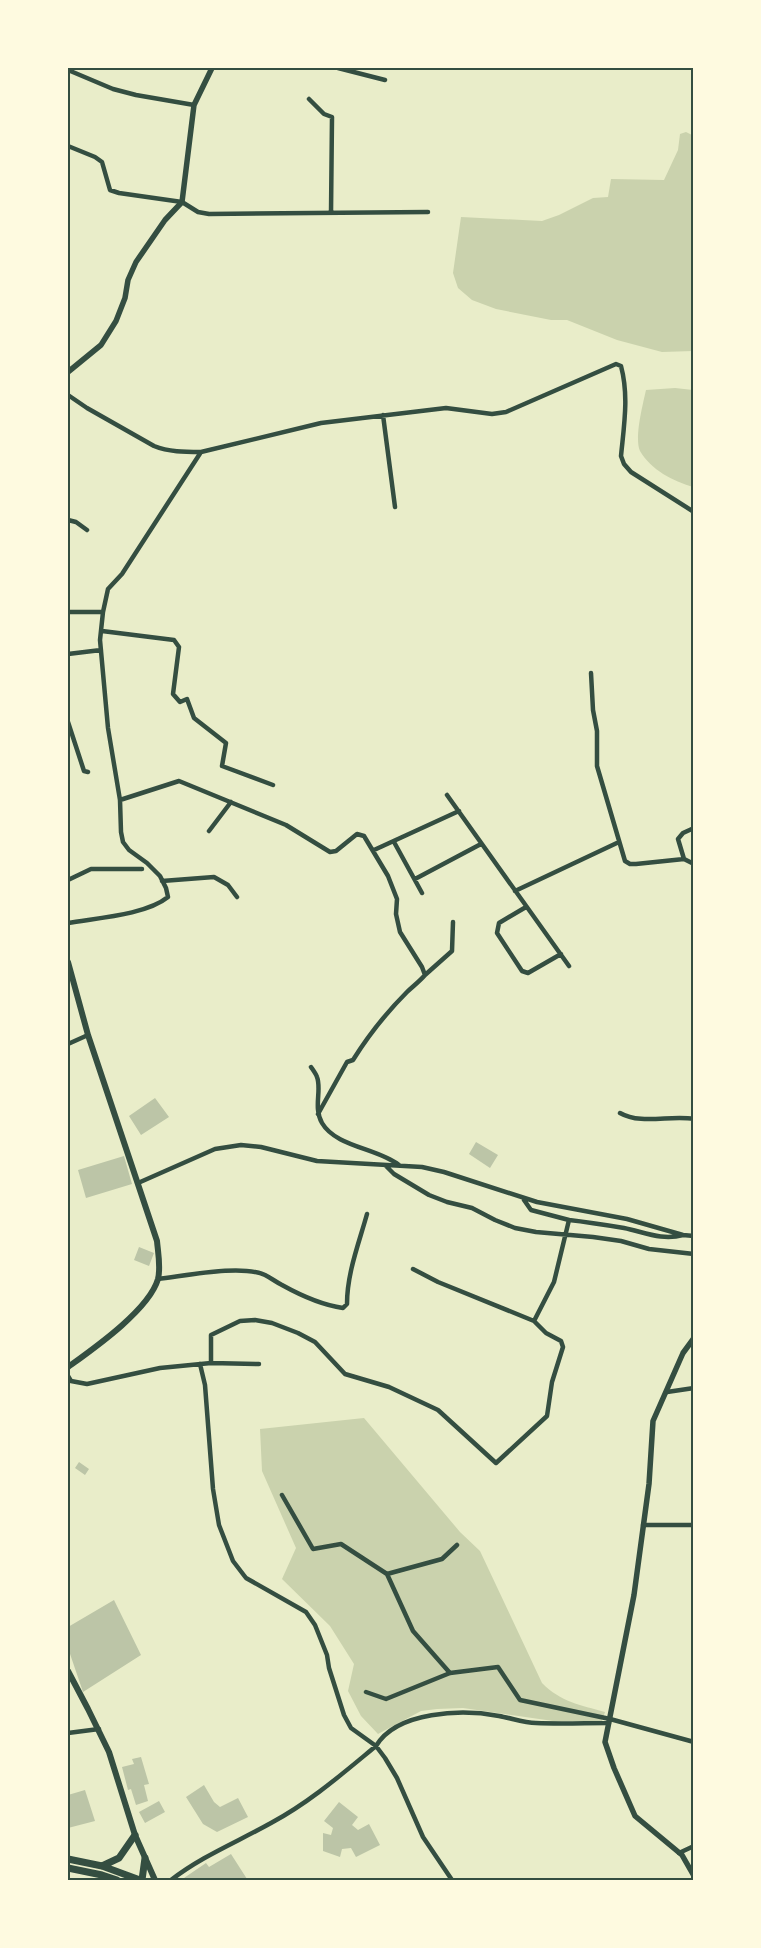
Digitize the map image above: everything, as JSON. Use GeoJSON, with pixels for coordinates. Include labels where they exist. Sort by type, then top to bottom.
{"type":"FeatureCollection","features":[{"type":"Feature","properties":{"kind":"main road"},"geometry":{"type":"LineString","coordinates":[[68,962],[88,1035],[138,1184],[148,1220],[157,1241],[159,1264],[158,1279],[144,1302],[122,1325],[95,1348],[68,1367]]}},
{"type":"Feature","properties":{"kind":"main road"},"geometry":{"type":"LineString","coordinates":[[68,1672],[109,1752],[135,1834],[155,1880]]}},
{"type":"Feature","properties":{"kind":"main road"},"geometry":{"type":"LineString","coordinates":[[102,1866],[119,1858],[135,1834]]}},
{"type":"Feature","properties":{"kind":"main road"},"geometry":{"type":"LineString","coordinates":[[68,1859],[102,1866],[141,1880],[145,1858]]}},
{"type":"Feature","properties":{"kind":"main road"},"geometry":{"type":"LineString","coordinates":[[68,1868],[117,1880]]}},
{"type":"Feature","properties":{"kind":"street"},"geometry":{"type":"LineString","coordinates":[[68,372],[101,344],[116,320],[125,298],[128,280],[136,262],[165,220],[182,202],[194,106],[212,68]]}},
{"type":"Feature","properties":{"kind":"street"},"geometry":{"type":"LineString","coordinates":[[338,68],[385,80]]}},
{"type":"Feature","properties":{"kind":"street"},"geometry":{"type":"LineString","coordinates":[[68,70],[113,89],[136,96],[194,106]]}},
{"type":"Feature","properties":{"kind":"street"},"geometry":{"type":"LineString","coordinates":[[309,99],[324,114],[332,118],[331,214]]}},
{"type":"Feature","properties":{"kind":"street"},"geometry":{"type":"LineString","coordinates":[[68,146],[102,162],[110,190],[182,202],[198,212],[209,214],[331,214],[428,212]]}},
{"type":"Feature","properties":{"kind":"street"},"geometry":{"type":"LineString","coordinates":[[68,394],[87,408],[154,446],[164,450],[200,452],[322,423],[383,415],[446,408],[492,414],[506,412],[616,364],[621,366],[625,389],[626,402],[621,456],[624,464],[632,472],[694,512]]}},
{"type":"Feature","properties":{"kind":"street"},"geometry":{"type":"LineString","coordinates":[[383,415],[395,507]]}},
{"type":"Feature","properties":{"kind":"street"},"geometry":{"type":"LineString","coordinates":[[68,922],[118,915],[161,902],[168,897],[162,880],[147,863],[129,850],[121,832],[120,800],[108,728],[100,640],[108,589],[122,574],[200,452]]}},
{"type":"Feature","properties":{"kind":"street"},"geometry":{"type":"LineString","coordinates":[[68,520],[76,522],[86,530]]}},
{"type":"Feature","properties":{"kind":"street"},"geometry":{"type":"LineString","coordinates":[[68,612],[103,612]]}},
{"type":"Feature","properties":{"kind":"street"},"geometry":{"type":"LineString","coordinates":[[102,631],[174,640],[178,647],[173,694],[180,702],[187,699],[194,718],[226,743],[222,766],[273,784]]}},
{"type":"Feature","properties":{"kind":"street"},"geometry":{"type":"LineString","coordinates":[[68,654],[101,650]]}},
{"type":"Feature","properties":{"kind":"street"},"geometry":{"type":"LineString","coordinates":[[591,673],[592,710],[597,732],[597,766],[625,861],[630,864],[684,859],[694,864]]}},
{"type":"Feature","properties":{"kind":"street"},"geometry":{"type":"LineString","coordinates":[[68,722],[84,771],[88,772]]}},
{"type":"Feature","properties":{"kind":"street"},"geometry":{"type":"LineString","coordinates":[[120,800],[179,781],[286,825],[330,852],[336,851],[357,834],[364,836],[374,850],[397,899],[396,914],[400,932],[422,967],[424,975]]}},
{"type":"Feature","properties":{"kind":"street"},"geometry":{"type":"LineString","coordinates":[[447,795],[569,966]]}},
{"type":"Feature","properties":{"kind":"street"},"geometry":{"type":"LineString","coordinates":[[209,831],[232,802]]}},
{"type":"Feature","properties":{"kind":"street"},"geometry":{"type":"LineString","coordinates":[[374,850],[459,812]]}},
{"type":"Feature","properties":{"kind":"street"},"geometry":{"type":"LineString","coordinates":[[684,859],[678,839],[683,832],[694,828]]}},
{"type":"Feature","properties":{"kind":"street"},"geometry":{"type":"LineString","coordinates":[[394,842],[422,893]]}},
{"type":"Feature","properties":{"kind":"street"},"geometry":{"type":"LineString","coordinates":[[515,891],[619,842]]}},
{"type":"Feature","properties":{"kind":"street"},"geometry":{"type":"LineString","coordinates":[[415,879],[482,844]]}},
{"type":"Feature","properties":{"kind":"street"},"geometry":{"type":"LineString","coordinates":[[68,880],[90,869],[142,869]]}},
{"type":"Feature","properties":{"kind":"street"},"geometry":{"type":"LineString","coordinates":[[162,880],[214,878],[228,885],[237,897]]}},
{"type":"Feature","properties":{"kind":"street"},"geometry":{"type":"LineString","coordinates":[[526,906],[499,923],[497,933],[522,970],[528,973],[561,954]]}},
{"type":"Feature","properties":{"kind":"street"},"geometry":{"type":"LineString","coordinates":[[318,1114],[347,1062],[353,1060],[369,1035],[408,991],[452,951],[453,922]]}},
{"type":"Feature","properties":{"kind":"street"},"geometry":{"type":"LineString","coordinates":[[68,1044],[88,1035]]}},
{"type":"Feature","properties":{"kind":"street"},"geometry":{"type":"LineString","coordinates":[[311,1067],[318,1077],[318,1114],[329,1132],[338,1138],[389,1158],[399,1165]]}},
{"type":"Feature","properties":{"kind":"street"},"geometry":{"type":"LineString","coordinates":[[620,1113],[641,1119],[694,1118]]}},
{"type":"Feature","properties":{"kind":"street"},"geometry":{"type":"LineString","coordinates":[[138,1184],[215,1149],[241,1145],[261,1147],[317,1161],[422,1167],[444,1172],[521,1198],[573,1210],[627,1219],[682,1235],[694,1236]]}},
{"type":"Feature","properties":{"kind":"street"},"geometry":{"type":"LineString","coordinates":[[386,1166],[394,1174],[429,1195],[446,1202],[472,1208],[515,1228],[621,1241],[649,1249],[694,1254]]}},
{"type":"Feature","properties":{"kind":"street"},"geometry":{"type":"LineString","coordinates":[[521,1198],[528,1203],[531,1210],[569,1220],[618,1227],[658,1237],[682,1235]]}},
{"type":"Feature","properties":{"kind":"street"},"geometry":{"type":"LineString","coordinates":[[158,1279],[206,1273],[250,1271],[265,1275],[282,1286],[314,1300],[343,1308],[347,1304],[347,1288],[368,1214]]}},
{"type":"Feature","properties":{"kind":"street"},"geometry":{"type":"LineString","coordinates":[[534,1320],[554,1282],[569,1220]]}},
{"type":"Feature","properties":{"kind":"street"},"geometry":{"type":"LineString","coordinates":[[211,1363],[211,1335],[240,1321],[254,1320],[298,1333],[314,1342],[345,1374],[389,1387],[438,1410],[496,1463],[547,1416],[552,1382],[562,1347],[561,1341],[546,1333],[534,1320],[438,1282],[413,1269]]}},
{"type":"Feature","properties":{"kind":"street"},"geometry":{"type":"LineString","coordinates":[[694,1338],[682,1353],[653,1421],[649,1484],[634,1595],[605,1742],[634,1816],[679,1853],[694,1876]]}},
{"type":"Feature","properties":{"kind":"street"},"geometry":{"type":"LineString","coordinates":[[68,1376],[71,1381],[87,1384],[160,1368],[211,1363],[259,1364]]}},
{"type":"Feature","properties":{"kind":"street"},"geometry":{"type":"LineString","coordinates":[[200,1364],[205,1385],[213,1489],[220,1525],[233,1561],[246,1578],[306,1612],[315,1625],[327,1655],[328,1668],[344,1715],[351,1728],[376,1746],[397,1778],[423,1838],[452,1880]]}},
{"type":"Feature","properties":{"kind":"street"},"geometry":{"type":"LineString","coordinates":[[666,1392],[694,1388]]}},
{"type":"Feature","properties":{"kind":"street"},"geometry":{"type":"LineString","coordinates":[[282,1495],[313,1549],[341,1544],[387,1574],[413,1631],[450,1673]]}},
{"type":"Feature","properties":{"kind":"street"},"geometry":{"type":"LineString","coordinates":[[643,1525],[694,1525]]}},
{"type":"Feature","properties":{"kind":"street"},"geometry":{"type":"LineString","coordinates":[[387,1574],[442,1559],[457,1546]]}},
{"type":"Feature","properties":{"kind":"street"},"geometry":{"type":"LineString","coordinates":[[366,1692],[386,1699],[450,1673],[498,1667],[520,1700],[694,1742]]}},
{"type":"Feature","properties":{"kind":"street"},"geometry":{"type":"LineString","coordinates":[[171,1880],[201,1858],[272,1823],[314,1797],[376,1746],[382,1736],[418,1717],[468,1713],[498,1715],[535,1723],[609,1721]]}},
{"type":"Feature","properties":{"kind":"street"},"geometry":{"type":"LineString","coordinates":[[68,1734],[99,1730]]}},
{"type":"Feature","properties":{"kind":"street"},"geometry":{"type":"LineString","coordinates":[[679,1853],[694,1846]]}},
{"type":"Feature","properties":{"kind":"green space"},"geometry":{"type":"Polygon","coordinates":[[[686,132],[694,136],[693,351],[662,352],[617,340],[567,320],[551,320],[496,309],[472,300],[458,288],[453,273],[461,217],[542,221],[559,215],[593,198],[608,197],[611,179],[664,180],[678,150],[680,134],[686,132]]]}},
{"type":"Feature","properties":{"kind":"green space"},"geometry":{"type":"Polygon","coordinates":[[[675,388],[693,390],[693,487],[678,482],[656,469],[645,458],[638,445],[646,390],[675,388]]]}},
{"type":"Feature","properties":{"kind":"green space"},"geometry":{"type":"Polygon","coordinates":[[[364,1418],[460,1532],[480,1551],[542,1683],[564,1699],[605,1712],[602,1721],[553,1721],[463,1708],[437,1709],[421,1711],[378,1734],[361,1716],[348,1691],[354,1664],[330,1626],[282,1579],[296,1548],[262,1471],[260,1429],[364,1418]]]}},
{"type":"Feature","properties":{"kind":"building"},"geometry":{"type":"Polygon","coordinates":[[[155,1098],[169,1117],[141,1135],[129,1116],[155,1098]]]}},
{"type":"Feature","properties":{"kind":"building"},"geometry":{"type":"Polygon","coordinates":[[[476,1142],[498,1155],[490,1168],[469,1154],[476,1142]]]}},
{"type":"Feature","properties":{"kind":"building"},"geometry":{"type":"Polygon","coordinates":[[[124,1156],[132,1184],[86,1198],[78,1170],[124,1156]]]}},
{"type":"Feature","properties":{"kind":"building"},"geometry":{"type":"Polygon","coordinates":[[[139,1247],[154,1253],[149,1266],[134,1260],[139,1247]]]}},
{"type":"Feature","properties":{"kind":"building"},"geometry":{"type":"Polygon","coordinates":[[[79,1462],[89,1469],[85,1475],[75,1468],[79,1462]]]}},
{"type":"Feature","properties":{"kind":"building"},"geometry":{"type":"Polygon","coordinates":[[[114,1600],[141,1655],[83,1692],[68,1648],[68,1627],[114,1600]]]}},
{"type":"Feature","properties":{"kind":"building"},"geometry":{"type":"Polygon","coordinates":[[[141,1757],[149,1784],[144,1785],[148,1801],[136,1805],[131,1789],[128,1790],[122,1767],[134,1764],[132,1759],[141,1757]]]}},
{"type":"Feature","properties":{"kind":"building"},"geometry":{"type":"Polygon","coordinates":[[[204,1785],[214,1802],[220,1807],[238,1798],[248,1817],[217,1832],[203,1824],[186,1797],[204,1785]]]}},
{"type":"Feature","properties":{"kind":"building"},"geometry":{"type":"Polygon","coordinates":[[[85,1790],[95,1821],[68,1828],[68,1795],[85,1790]]]}},
{"type":"Feature","properties":{"kind":"building"},"geometry":{"type":"Polygon","coordinates":[[[159,1801],[165,1812],[145,1823],[139,1812],[159,1801]]]}},
{"type":"Feature","properties":{"kind":"building"},"geometry":{"type":"Polygon","coordinates":[[[339,1802],[358,1817],[352,1825],[358,1830],[369,1824],[380,1845],[356,1857],[351,1848],[342,1849],[340,1857],[323,1851],[323,1833],[331,1835],[333,1828],[324,1821],[339,1802]]]}},
{"type":"Feature","properties":{"kind":"building"},"geometry":{"type":"Polygon","coordinates":[[[231,1854],[247,1879],[185,1880],[184,1878],[206,1863],[209,1867],[231,1854]]]}}]}
